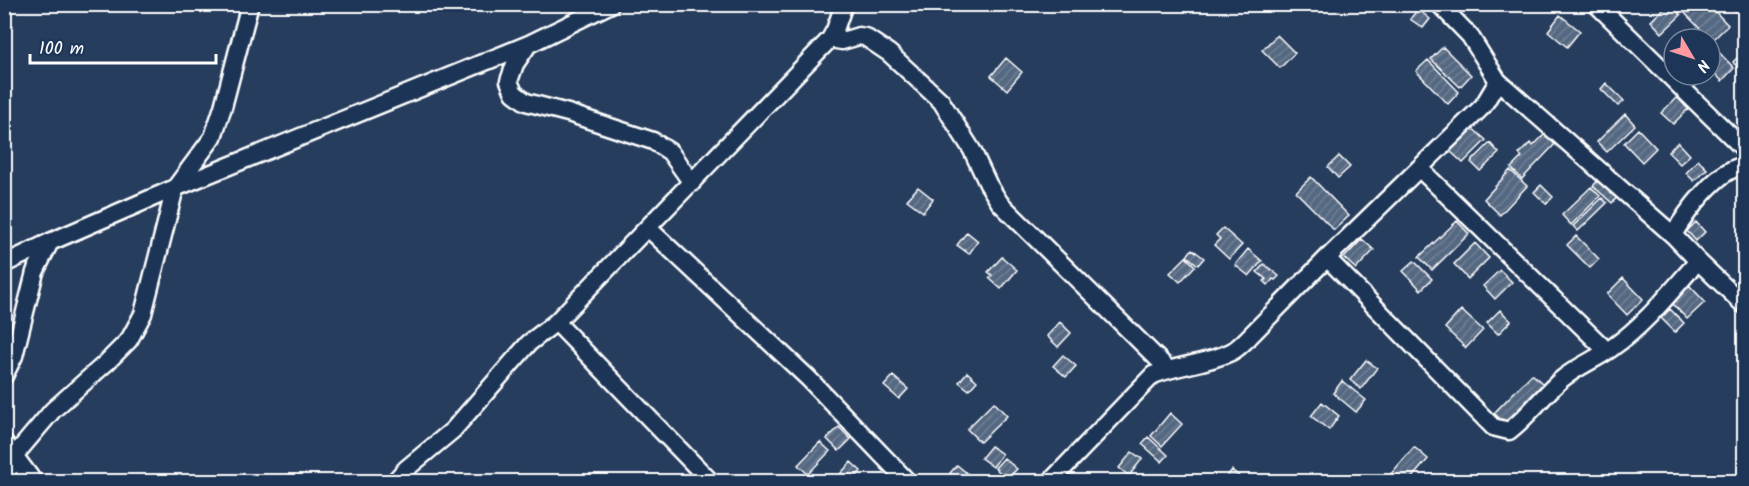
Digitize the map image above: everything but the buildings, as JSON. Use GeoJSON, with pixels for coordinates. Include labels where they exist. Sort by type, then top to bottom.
{"type":"FeatureCollection","features":[{"type":"Feature","properties":{"kind":"street"},"geometry":{"type":"LineString","coordinates":[[4,479],[10,448],[129,340],[143,314],[175,188],[213,137],[250,4]]}},
{"type":"Feature","properties":{"kind":"street"},"geometry":{"type":"LineString","coordinates":[[4,264],[175,188],[529,44],[611,4]]}},
{"type":"Feature","properties":{"kind":"street"},"geometry":{"type":"LineString","coordinates":[[394,482],[406,469],[453,430],[529,343],[555,322],[830,39],[843,4]]}},
{"type":"Feature","properties":{"kind":"street"},"geometry":{"type":"LineString","coordinates":[[1439,4],[1470,36],[1498,81],[1673,235],[1744,305]]}},
{"type":"Feature","properties":{"kind":"street"},"geometry":{"type":"LineString","coordinates":[[1596,4],[1744,149]]}},
{"type":"Feature","properties":{"kind":"street"},"geometry":{"type":"LineString","coordinates":[[830,39],[842,41],[859,36],[865,37],[889,53],[941,101],[972,150],[1000,203],[1168,369]]}},
{"type":"Feature","properties":{"kind":"street"},"geometry":{"type":"LineString","coordinates":[[529,44],[515,64],[509,81],[514,93],[526,102],[568,113],[653,141],[670,152],[692,183]]}},
{"type":"Feature","properties":{"kind":"street"},"geometry":{"type":"LineString","coordinates":[[1050,482],[1153,375],[1232,352],[1246,340],[1483,105],[1498,81]]}},
{"type":"Feature","properties":{"kind":"street"},"geometry":{"type":"LineString","coordinates":[[1483,105],[1517,98]]}},
{"type":"Feature","properties":{"kind":"street"},"geometry":{"type":"LineString","coordinates":[[1673,235],[1691,207],[1722,176],[1733,168],[1744,166]]}},
{"type":"Feature","properties":{"kind":"street"},"geometry":{"type":"LineString","coordinates":[[1419,168],[1606,351]]}},
{"type":"Feature","properties":{"kind":"street"},"geometry":{"type":"LineString","coordinates":[[648,228],[808,378],[908,482]]}},
{"type":"Feature","properties":{"kind":"street"},"geometry":{"type":"LineString","coordinates":[[4,376],[14,356],[35,272],[50,242]]}},
{"type":"Feature","properties":{"kind":"street"},"geometry":{"type":"LineString","coordinates":[[1327,258],[1493,427],[1509,431],[1522,422],[1562,379],[1606,351],[1644,322],[1698,261]]}},
{"type":"Feature","properties":{"kind":"street"},"geometry":{"type":"LineString","coordinates":[[555,322],[711,482]]}},
{"type":"Feature","properties":{"kind":"street"},"geometry":{"type":"LineString","coordinates":[[10,448],[34,482]]}}]}
